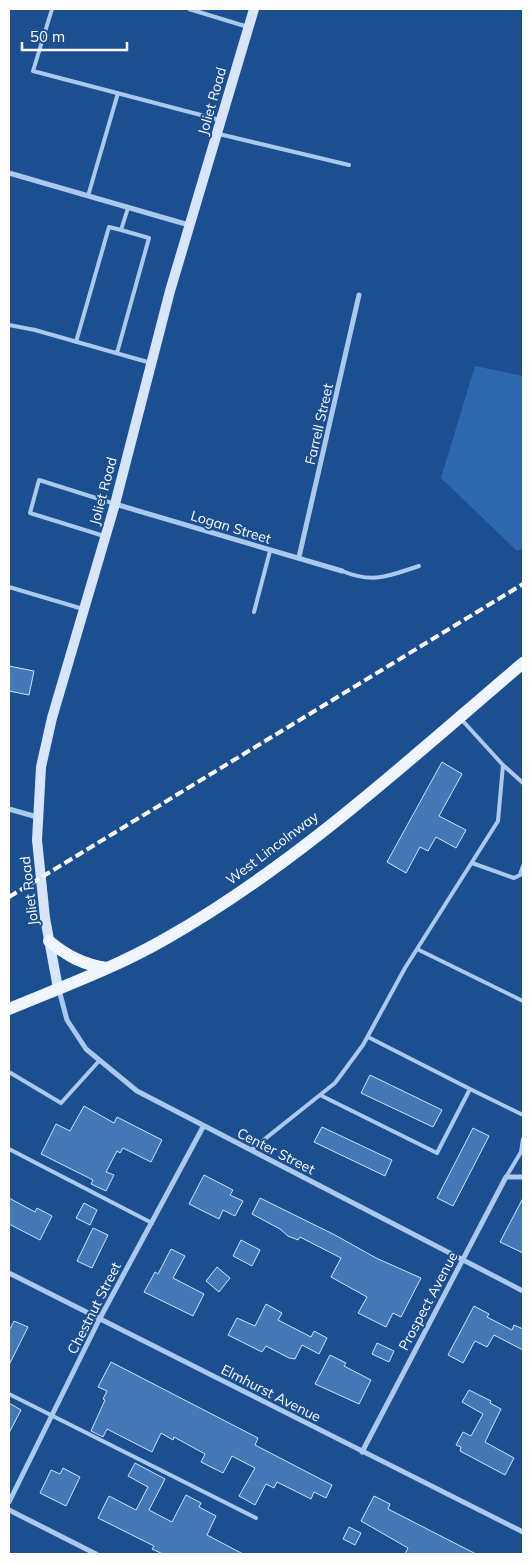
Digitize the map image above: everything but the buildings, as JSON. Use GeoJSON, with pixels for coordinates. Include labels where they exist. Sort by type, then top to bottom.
{"type":"FeatureCollection","features":[{"type":"Feature","properties":{"kind":"main road","name":"Joliet Road"},"geometry":{"type":"LineString","coordinates":[[58,988],[45,918],[37,840],[41,767],[52,718],[115,504],[189,225],[254,9]]}},
{"type":"Feature","properties":{"kind":"main road","name":"West Lincolnway"},"geometry":{"type":"LineString","coordinates":[[9,1009],[109,968],[167,938],[227,901],[299,850],[523,664]]}},
{"type":"Feature","properties":{"kind":"main road"},"geometry":{"type":"LineString","coordinates":[[49,941],[71,958],[95,966],[109,968]]}},
{"type":"Feature","properties":{"kind":"street"},"geometry":{"type":"LineString","coordinates":[[9,173],[189,225]]}},
{"type":"Feature","properties":{"kind":"street","name":"Farrell Street"},"geometry":{"type":"LineString","coordinates":[[299,558],[359,296]]}},
{"type":"Feature","properties":{"kind":"street","name":"Logan Street"},"geometry":{"type":"LineString","coordinates":[[115,504],[342,571]]}},
{"type":"Feature","properties":{"kind":"street"},"geometry":{"type":"LineString","coordinates":[[9,809],[37,818]]}},
{"type":"Feature","properties":{"kind":"street","name":"Center Street"},"geometry":{"type":"LineString","coordinates":[[58,988],[67,1020],[86,1049],[137,1091],[203,1127],[523,1291]]}},
{"type":"Feature","properties":{"kind":"street","name":"Chestnut Street"},"geometry":{"type":"LineString","coordinates":[[9,1502],[99,1320],[203,1127]]}},
{"type":"Feature","properties":{"kind":"street"},"geometry":{"type":"LineString","coordinates":[[506,1177],[523,1177]]}},
{"type":"Feature","properties":{"kind":"street","name":"Prospect Avenue"},"geometry":{"type":"LineString","coordinates":[[362,1452],[506,1177]]}},
{"type":"Feature","properties":{"kind":"street","name":"Elmhurst Avenue"},"geometry":{"type":"LineString","coordinates":[[9,1272],[99,1320],[523,1532]]}},
{"type":"Feature","properties":{"kind":"street"},"geometry":{"type":"LineString","coordinates":[[9,1510],[96,1554]]}},
{"type":"Feature","properties":{"kind":"lane"},"geometry":{"type":"LineString","coordinates":[[52,9],[33,71],[220,120]]}},
{"type":"Feature","properties":{"kind":"lane"},"geometry":{"type":"LineString","coordinates":[[189,9],[248,27]]}},
{"type":"Feature","properties":{"kind":"lane"},"geometry":{"type":"LineString","coordinates":[[88,196],[118,93]]}},
{"type":"Feature","properties":{"kind":"lane"},"geometry":{"type":"LineString","coordinates":[[217,133],[349,165]]}},
{"type":"Feature","properties":{"kind":"lane"},"geometry":{"type":"LineString","coordinates":[[121,230],[128,208]]}},
{"type":"Feature","properties":{"kind":"lane"},"geometry":{"type":"LineString","coordinates":[[76,342],[109,227],[121,230],[148,238],[116,353]]}},
{"type":"Feature","properties":{"kind":"lane"},"geometry":{"type":"LineString","coordinates":[[9,325],[152,363]]}},
{"type":"Feature","properties":{"kind":"lane"},"geometry":{"type":"LineString","coordinates":[[105,536],[30,512],[40,480],[115,504]]}},
{"type":"Feature","properties":{"kind":"lane"},"geometry":{"type":"LineString","coordinates":[[254,612],[270,550]]}},
{"type":"Feature","properties":{"kind":"lane"},"geometry":{"type":"LineString","coordinates":[[342,571],[357,577],[377,579],[419,566]]}},
{"type":"Feature","properties":{"kind":"lane"},"geometry":{"type":"LineString","coordinates":[[9,587],[84,609]]}},
{"type":"Feature","properties":{"kind":"lane"},"geometry":{"type":"LineString","coordinates":[[459,717],[503,765],[523,783]]}},
{"type":"Feature","properties":{"kind":"lane"},"geometry":{"type":"LineString","coordinates":[[250,1151],[335,1083],[368,1037],[417,949],[498,821],[503,765]]}},
{"type":"Feature","properties":{"kind":"lane"},"geometry":{"type":"LineString","coordinates":[[472,863],[514,878],[520,876],[523,866]]}},
{"type":"Feature","properties":{"kind":"lane"},"geometry":{"type":"LineString","coordinates":[[417,949],[523,1001]]}},
{"type":"Feature","properties":{"kind":"lane"},"geometry":{"type":"LineString","coordinates":[[368,1037],[523,1115]]}},
{"type":"Feature","properties":{"kind":"lane"},"geometry":{"type":"LineString","coordinates":[[9,1072],[61,1102],[100,1061]]}},
{"type":"Feature","properties":{"kind":"lane"},"geometry":{"type":"LineString","coordinates":[[320,1095],[437,1153],[470,1089]]}},
{"type":"Feature","properties":{"kind":"lane"},"geometry":{"type":"LineString","coordinates":[[506,1177],[521,1152],[523,1139]]}},
{"type":"Feature","properties":{"kind":"lane"},"geometry":{"type":"LineString","coordinates":[[9,1149],[152,1223]]}},
{"type":"Feature","properties":{"kind":"lane"},"geometry":{"type":"LineString","coordinates":[[9,1394],[256,1518]]}},
{"type":"Feature","properties":{"kind":"shaded area"},"geometry":{"type":"Polygon","coordinates":[[[475,366],[523,376],[523,548],[517,551],[441,478],[475,366]]]}},
{"type":"Feature","properties":{"kind":"railway"},"geometry":{"type":"LineString","coordinates":[[9,897],[523,584]]}}]}
